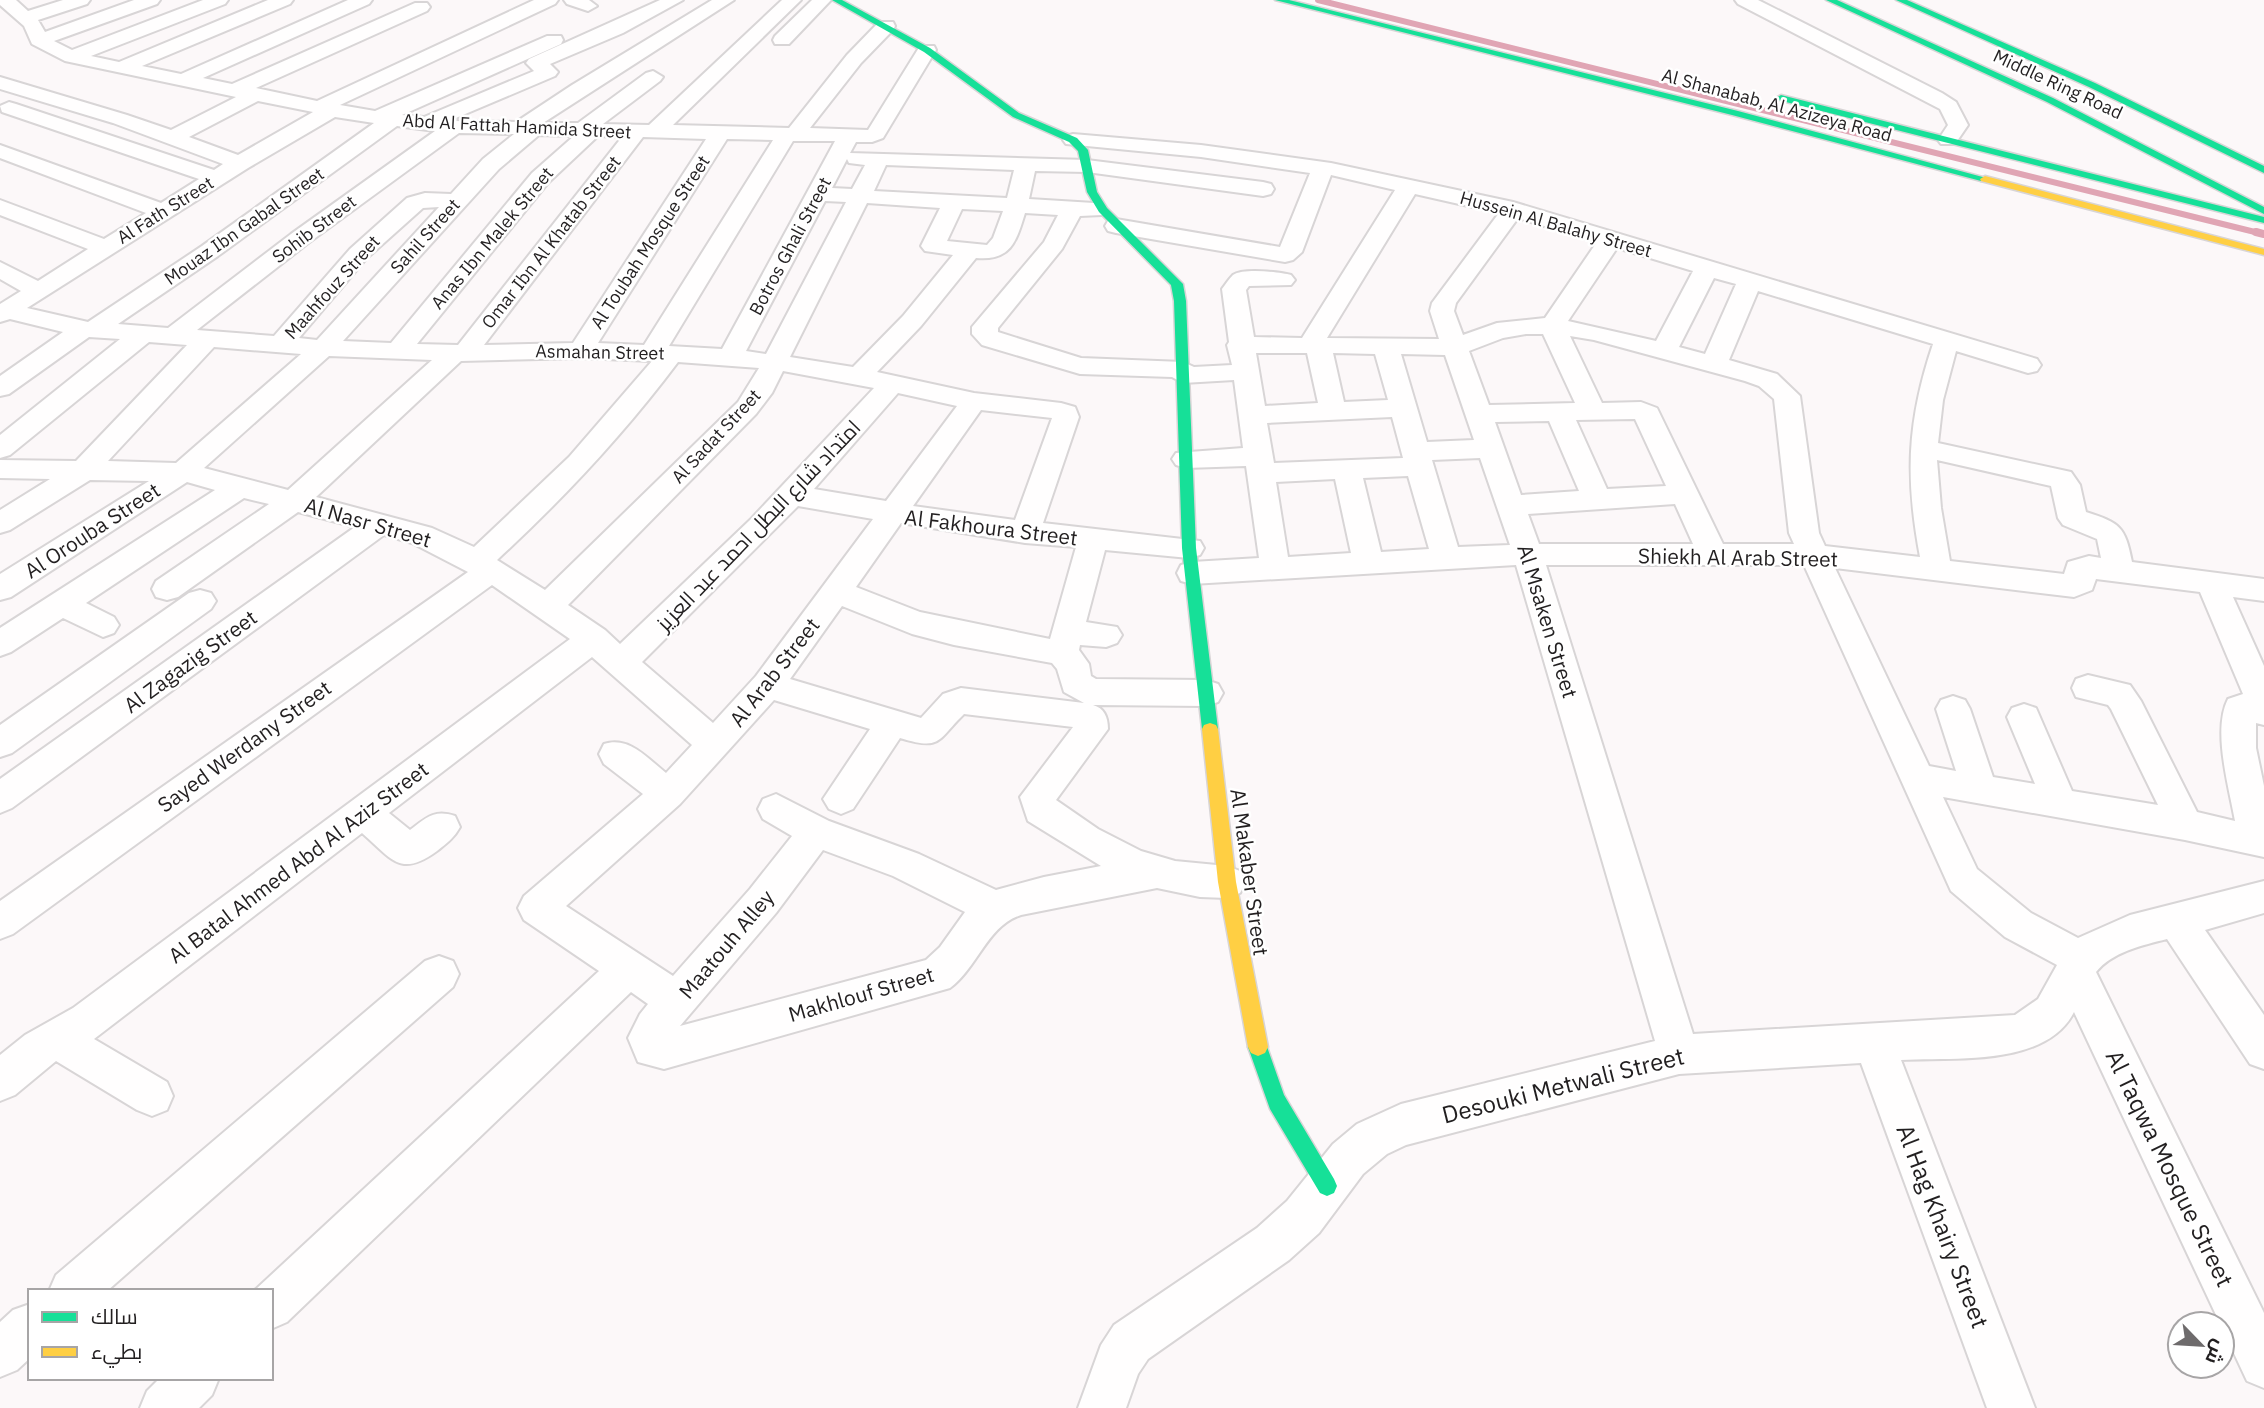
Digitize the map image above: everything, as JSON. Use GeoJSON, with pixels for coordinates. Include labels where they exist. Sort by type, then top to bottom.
{"type":"FeatureCollection","features":[{"type":"Feature","properties":{"kind":"main road"},"geometry":{"type":"LineString","coordinates":[[836,0],[927,50],[1016,115],[1073,140],[1083,150],[1092,192],[1109,218]]}},
{"type":"Feature","properties":{"kind":"main road","name":"Al Shanabab, Al Azizeya Road"},"geometry":{"type":"LineString","coordinates":[[1279,0],[1735,113],[2264,252]]}},
{"type":"Feature","properties":{"kind":"main road","name":"Middle Ring Road"},"geometry":{"type":"LineString","coordinates":[[1830,0],[2061,105],[2264,211]]}},
{"type":"Feature","properties":{"kind":"main road","name":"Middle Ring Road"},"geometry":{"type":"LineString","coordinates":[[1900,0],[2092,85],[2261,169]]}},
{"type":"Feature","properties":{"kind":"main road","name":"Al Shanabab, Al Azizeya Road"},"geometry":{"type":"LineString","coordinates":[[1764,94],[2264,220]]}},
{"type":"Feature","properties":{"kind":"main road","name":"Al Makaber Street"},"geometry":{"type":"LineString","coordinates":[[1109,218],[1165,269],[1177,284],[1181,301],[1191,561],[1227,882],[1260,1056],[1276,1100],[1327,1186]]}},
{"type":"Feature","properties":{"kind":"main road"},"geometry":{"type":"LineString","coordinates":[[2228,243],[2264,267]]}},
{"type":"Feature","properties":{"kind":"street"},"geometry":{"type":"LineString","coordinates":[[7,0],[26,18],[39,40],[151,0]]}},
{"type":"Feature","properties":{"kind":"street"},"geometry":{"type":"LineString","coordinates":[[26,18],[81,0]]}},
{"type":"Feature","properties":{"kind":"street"},"geometry":{"type":"LineString","coordinates":[[0,82],[32,67],[219,0]]}},
{"type":"Feature","properties":{"kind":"street"},"geometry":{"type":"LineString","coordinates":[[121,68],[284,0]]}},
{"type":"Feature","properties":{"kind":"street"},"geometry":{"type":"LineString","coordinates":[[183,80],[363,0]]}},
{"type":"Feature","properties":{"kind":"street"},"geometry":{"type":"LineString","coordinates":[[218,154],[310,102],[549,0]]}},
{"type":"Feature","properties":{"kind":"street"},"geometry":{"type":"LineString","coordinates":[[425,124],[548,72],[536,63],[566,42],[674,0]]}},
{"type":"Feature","properties":{"kind":"street","name":"Sahil Street"},"geometry":{"type":"LineString","coordinates":[[183,472],[323,348],[526,129],[579,89],[725,0]]}},
{"type":"Feature","properties":{"kind":"street","name":"Omar Ibn Al Khatab Street"},"geometry":{"type":"LineString","coordinates":[[167,589],[294,501],[459,353],[646,131],[792,0]]}},
{"type":"Feature","properties":{"kind":"street"},"geometry":{"type":"LineString","coordinates":[[764,57],[822,0]]}},
{"type":"Feature","properties":{"kind":"street"},"geometry":{"type":"LineString","coordinates":[[1744,0],[1935,97],[1948,106],[1958,125],[1948,140]]}},
{"type":"Feature","properties":{"kind":"street"},"geometry":{"type":"LineString","coordinates":[[235,90],[421,7]]}},
{"type":"Feature","properties":{"kind":"street"},"geometry":{"type":"LineString","coordinates":[[566,42],[583,10]]}},
{"type":"Feature","properties":{"kind":"street","name":"Sayed Werdany Street"},"geometry":{"type":"LineString","coordinates":[[0,922],[482,567],[592,453],[636,402],[791,134],[846,68],[886,26]]}},
{"type":"Feature","properties":{"kind":"street","name":"Abd Al Fattah Hamida Street"},"geometry":{"type":"LineString","coordinates":[[39,40],[68,56],[121,68],[310,102],[384,119],[425,124],[587,131],[849,135],[876,134],[927,50]]}},
{"type":"Feature","properties":{"kind":"street"},"geometry":{"type":"LineString","coordinates":[[566,42],[598,56]]}},
{"type":"Feature","properties":{"kind":"street","name":"Mouaz Ibn Gabal Street"},"geometry":{"type":"LineString","coordinates":[[0,388],[210,251],[384,119],[566,42]]}},
{"type":"Feature","properties":{"kind":"street","name":"Anas Ibn Malek Street"},"geometry":{"type":"LineString","coordinates":[[397,352],[540,178],[587,131],[653,77]]}},
{"type":"Feature","properties":{"kind":"street"},"geometry":{"type":"LineString","coordinates":[[0,82],[174,137],[240,163]]}},
{"type":"Feature","properties":{"kind":"street"},"geometry":{"type":"LineString","coordinates":[[174,137],[256,94]]}},
{"type":"Feature","properties":{"kind":"street","name":"Al Fath Street"},"geometry":{"type":"LineString","coordinates":[[3,313],[240,163],[310,102]]}},
{"type":"Feature","properties":{"kind":"street"},"geometry":{"type":"LineString","coordinates":[[0,105],[216,178]]}},
{"type":"Feature","properties":{"kind":"street"},"geometry":{"type":"LineString","coordinates":[[688,132],[707,113]]}},
{"type":"Feature","properties":{"kind":"street","name":"Sohib Street"},"geometry":{"type":"LineString","coordinates":[[175,335],[299,239],[454,127]]}},
{"type":"Feature","properties":{"kind":"street","name":"Al Toubah Mosque Street"},"geometry":{"type":"LineString","coordinates":[[581,350],[720,133]]}},
{"type":"Feature","properties":{"kind":"street","name":"Botros Ghali Street"},"geometry":{"type":"LineString","coordinates":[[730,357],[849,135]]}},
{"type":"Feature","properties":{"kind":"street","name":"Hussein Al Balahy Street"},"geometry":{"type":"LineString","coordinates":[[1073,140],[1128,143],[1323,168],[1513,209],[2028,365]]}},
{"type":"Feature","properties":{"kind":"street"},"geometry":{"type":"LineString","coordinates":[[0,151],[164,212]]}},
{"type":"Feature","properties":{"kind":"street"},"geometry":{"type":"LineString","coordinates":[[1231,185],[1247,157]]}},
{"type":"Feature","properties":{"kind":"street"},"geometry":{"type":"LineString","coordinates":[[838,158],[1087,166],[1263,189]]}},
{"type":"Feature","properties":{"kind":"street","name":"Al Sadat Street"},"geometry":{"type":"LineString","coordinates":[[548,606],[759,393],[879,159]]}},
{"type":"Feature","properties":{"kind":"street"},"geometry":{"type":"LineString","coordinates":[[954,202],[933,246],[993,251],[1000,247],[1017,205],[1026,164]]}},
{"type":"Feature","properties":{"kind":"street"},"geometry":{"type":"LineString","coordinates":[[819,194],[1072,209],[1286,255],[1290,251],[1323,168]]}},
{"type":"Feature","properties":{"kind":"street"},"geometry":{"type":"LineString","coordinates":[[1333,411],[1314,346],[1409,185]]}},
{"type":"Feature","properties":{"kind":"street","name":"Maahfouz Street"},"geometry":{"type":"LineString","coordinates":[[280,345],[358,254],[419,201],[457,201]]}},
{"type":"Feature","properties":{"kind":"street"},"geometry":{"type":"LineString","coordinates":[[0,206],[106,248]]}},
{"type":"Feature","properties":{"kind":"street"},"geometry":{"type":"LineString","coordinates":[[1072,209],[1054,244],[985,327],[985,334],[991,340],[1080,366],[1183,372],[1244,372]]}},
{"type":"Feature","properties":{"kind":"street","name":"Al Msaken Street"},"geometry":{"type":"LineString","coordinates":[[1513,209],[1444,303],[1444,319],[1528,554],[1679,1054]]}},
{"type":"Feature","properties":{"kind":"street"},"geometry":{"type":"LineString","coordinates":[[1552,326],[1611,239]]}},
{"type":"Feature","properties":{"kind":"street"},"geometry":{"type":"LineString","coordinates":[[858,377],[912,321],[970,250]]}},
{"type":"Feature","properties":{"kind":"street"},"geometry":{"type":"LineString","coordinates":[[358,254],[407,255]]}},
{"type":"Feature","properties":{"kind":"street"},"geometry":{"type":"LineString","coordinates":[[1664,351],[1707,268]]}},
{"type":"Feature","properties":{"kind":"street"},"geometry":{"type":"LineString","coordinates":[[0,269],[38,291]]}},
{"type":"Feature","properties":{"kind":"street"},"geometry":{"type":"LineString","coordinates":[[1275,568],[1240,345],[1234,289],[1242,279],[1283,280]]}},
{"type":"Feature","properties":{"kind":"street"},"geometry":{"type":"LineString","coordinates":[[1714,364],[1750,281]]}},
{"type":"Feature","properties":{"kind":"street","name":"Asmahan Street"},"geometry":{"type":"LineString","coordinates":[[3,313],[89,329],[323,348],[459,353],[581,350],[730,357],[775,362],[974,401],[1065,413],[1025,533]]}},
{"type":"Feature","properties":{"kind":"street"},"geometry":{"type":"LineString","coordinates":[[1240,345],[1456,347],[1497,331],[1526,326],[1552,326],[1596,334],[1768,380],[1787,396],[1804,533],[1964,880],[1987,904],[2015,926],[2078,965]]}},
{"type":"Feature","properties":{"kind":"street"},"geometry":{"type":"LineString","coordinates":[[1552,326],[1592,410]]}},
{"type":"Feature","properties":{"kind":"street"},"geometry":{"type":"LineString","coordinates":[[0,449],[143,334]]}},
{"type":"Feature","properties":{"kind":"street"},"geometry":{"type":"LineString","coordinates":[[0,523],[82,472],[208,338]]}},
{"type":"Feature","properties":{"kind":"street"},"geometry":{"type":"LineString","coordinates":[[1937,569],[1922,492],[1922,448],[1928,399],[1947,340]]}},
{"type":"Feature","properties":{"kind":"street"},"geometry":{"type":"LineString","coordinates":[[1386,347],[1446,558]]}},
{"type":"Feature","properties":{"kind":"street","name":"امتداد شارع البطل احمد عبد العزيز"},"geometry":{"type":"LineString","coordinates":[[622,662],[715,575],[793,495],[891,385]]}},
{"type":"Feature","properties":{"kind":"street","name":"Al Arab Street"},"geometry":{"type":"LineString","coordinates":[[628,969],[537,908],[668,794],[715,746],[768,685],[974,401]]}},
{"type":"Feature","properties":{"kind":"street"},"geometry":{"type":"LineString","coordinates":[[1251,415],[1403,408]]}},
{"type":"Feature","properties":{"kind":"street"},"geometry":{"type":"LineString","coordinates":[[1479,414],[1633,408],[1647,414],[1713,555]]}},
{"type":"Feature","properties":{"kind":"street"},"geometry":{"type":"LineString","coordinates":[[1558,411],[1598,501]]}},
{"type":"Feature","properties":{"kind":"street"},"geometry":{"type":"LineString","coordinates":[[1186,459],[1347,469],[1491,448]]}},
{"type":"Feature","properties":{"kind":"street"},"geometry":{"type":"LineString","coordinates":[[1922,448],[2061,480],[2066,485],[2073,518],[2110,532],[2118,570]]}},
{"type":"Feature","properties":{"kind":"street","name":"Al Nasr Street"},"geometry":{"type":"LineString","coordinates":[[0,469],[183,472],[422,535],[548,606],[594,638],[715,746]]}},
{"type":"Feature","properties":{"kind":"street"},"geometry":{"type":"LineString","coordinates":[[1347,469],[1368,562]]}},
{"type":"Feature","properties":{"kind":"street","name":"Al Orouba Street"},"geometry":{"type":"LineString","coordinates":[[0,589],[183,472]]}},
{"type":"Feature","properties":{"kind":"street"},"geometry":{"type":"LineString","coordinates":[[0,644],[242,486]]}},
{"type":"Feature","properties":{"kind":"street"},"geometry":{"type":"LineString","coordinates":[[1512,505],[1685,494]]}},
{"type":"Feature","properties":{"kind":"street","name":"Al Fakhoura Street"},"geometry":{"type":"LineString","coordinates":[[793,495],[892,514],[1025,533],[1093,539],[1191,561]]}},
{"type":"Feature","properties":{"kind":"street","name":"Al Zagazig Street"},"geometry":{"type":"LineString","coordinates":[[0,798],[381,523]]}},
{"type":"Feature","properties":{"kind":"street"},"geometry":{"type":"LineString","coordinates":[[1093,539],[1065,643],[1073,664],[1076,683],[1089,704],[1093,724],[1038,797],[1041,811],[1122,860],[1154,873],[1194,882],[1227,882]]}},
{"type":"Feature","properties":{"kind":"street","name":"Shiekh Al Arab Street"},"geometry":{"type":"LineString","coordinates":[[1191,561],[1275,568],[1528,554],[1813,555],[2074,586],[2081,583],[2079,570],[2082,567],[2264,590]]}},
{"type":"Feature","properties":{"kind":"street"},"geometry":{"type":"LineString","coordinates":[[2211,583],[2264,703]]}},
{"type":"Feature","properties":{"kind":"street"},"geometry":{"type":"LineString","coordinates":[[836,591],[902,618],[954,634],[1065,643],[1106,635]]}},
{"type":"Feature","properties":{"kind":"street"},"geometry":{"type":"LineString","coordinates":[[0,743],[200,601]]}},
{"type":"Feature","properties":{"kind":"street"},"geometry":{"type":"LineString","coordinates":[[61,604],[103,625]]}},
{"type":"Feature","properties":{"kind":"street","name":"Al Batal Ahmed Abd Al Aziz Street"},"geometry":{"type":"LineString","coordinates":[[0,1081],[56,1039],[87,1021],[594,638]]}},
{"type":"Feature","properties":{"kind":"street"},"geometry":{"type":"LineString","coordinates":[[768,685],[927,732],[933,729],[952,704],[961,701],[1089,704],[1206,693]]}},
{"type":"Feature","properties":{"kind":"street"},"geometry":{"type":"LineString","coordinates":[[2088,688],[2118,694],[2124,701],[2185,825]]}},
{"type":"Feature","properties":{"kind":"street"},"geometry":{"type":"LineString","coordinates":[[1917,778],[2261,840],[2239,748],[2240,708],[2246,706],[2264,712]]}},
{"type":"Feature","properties":{"kind":"street"},"geometry":{"type":"LineString","coordinates":[[1953,709],[1980,789]]}},
{"type":"Feature","properties":{"kind":"street"},"geometry":{"type":"LineString","coordinates":[[2024,717],[2060,803]]}},
{"type":"Feature","properties":{"kind":"street"},"geometry":{"type":"LineString","coordinates":[[841,799],[892,723]]}},
{"type":"Feature","properties":{"kind":"street"},"geometry":{"type":"LineString","coordinates":[[616,754],[668,794]]}},
{"type":"Feature","properties":{"kind":"street"},"geometry":{"type":"LineString","coordinates":[[776,809],[816,832],[905,865],[995,908]]}},
{"type":"Feature","properties":{"kind":"street"},"geometry":{"type":"LineString","coordinates":[[363,813],[409,851],[442,827]]}},
{"type":"Feature","properties":{"kind":"street","name":"Maatouh Alley"},"geometry":{"type":"LineString","coordinates":[[664,1050],[652,1048],[649,1038],[654,1027],[763,901],[816,832]]}},
{"type":"Feature","properties":{"kind":"street","name":"Makhlouf Street"},"geometry":{"type":"LineString","coordinates":[[664,1050],[936,975],[960,957],[977,923],[995,908],[1019,898],[1154,873]]}},
{"type":"Feature","properties":{"kind":"street","name":"Desouki Metwali Street"},"geometry":{"type":"LineString","coordinates":[[1102,1408],[1118,1362],[1131,1342],[1273,1244],[1303,1217],[1348,1159],[1372,1139],[1401,1125],[1679,1054],[2018,1034],[2047,1018],[2078,965],[2115,937],[2264,897]]}},
{"type":"Feature","properties":{"kind":"street"},"geometry":{"type":"LineString","coordinates":[[2176,920],[2264,1050]]}},
{"type":"Feature","properties":{"kind":"street","name":"Al Taqwa Mosque Street"},"geometry":{"type":"LineString","coordinates":[[2078,965],[2264,1364]]}},
{"type":"Feature","properties":{"kind":"street"},"geometry":{"type":"LineString","coordinates":[[273,1304],[628,969],[677,1001]]}},
{"type":"Feature","properties":{"kind":"street"},"geometry":{"type":"LineString","coordinates":[[74,1289],[439,974]]}},
{"type":"Feature","properties":{"kind":"street"},"geometry":{"type":"LineString","coordinates":[[56,1039],[152,1096]]}},
{"type":"Feature","properties":{"kind":"street","name":"Al Hag Khairy Street"},"geometry":{"type":"LineString","coordinates":[[1874,1043],[2011,1408]]}},
{"type":"Feature","properties":{"kind":"street"},"geometry":{"type":"LineString","coordinates":[[0,1353],[28,1329]]}},
{"type":"Feature","properties":{"kind":"street"},"geometry":{"type":"LineString","coordinates":[[164,1408],[193,1380]]}},
{"type":"Feature","properties":{"kind":"waterway"},"geometry":{"type":"LineString","coordinates":[[1318,0],[2263,234]]}},
{"type":"Feature","properties":{"kind":"waterway"},"geometry":{"type":"LineString","coordinates":[[2256,232],[2264,234]]}},
{"type":"Feature","properties":{"kind":"traffic: fast"},"geometry":{"type":"LineString","coordinates":[[836,0],[927,50],[1016,115],[1073,140],[1083,150],[1092,192],[1103,210],[1177,284],[1180,301],[1189,548],[1210,729]]}},
{"type":"Feature","properties":{"kind":"traffic: fast"},"geometry":{"type":"LineString","coordinates":[[1279,0],[1735,113],[1985,179]]}},
{"type":"Feature","properties":{"kind":"traffic: fast"},"geometry":{"type":"LineString","coordinates":[[1830,0],[2050,100],[2264,211]]}},
{"type":"Feature","properties":{"kind":"traffic: fast"},"geometry":{"type":"LineString","coordinates":[[1900,0],[2092,85],[2264,170]]}},
{"type":"Feature","properties":{"kind":"traffic: fast"},"geometry":{"type":"LineString","coordinates":[[1781,98],[2264,220]]}},
{"type":"Feature","properties":{"kind":"traffic: fast"},"geometry":{"type":"LineString","coordinates":[[1258,1047],[1277,1102],[1327,1186]]}},
{"type":"Feature","properties":{"kind":"traffic: slow"},"geometry":{"type":"LineString","coordinates":[[1985,179],[2264,252]]}},
{"type":"Feature","properties":{"kind":"traffic: slow"},"geometry":{"type":"LineString","coordinates":[[1210,729],[1227,882],[1258,1047]]}}]}
